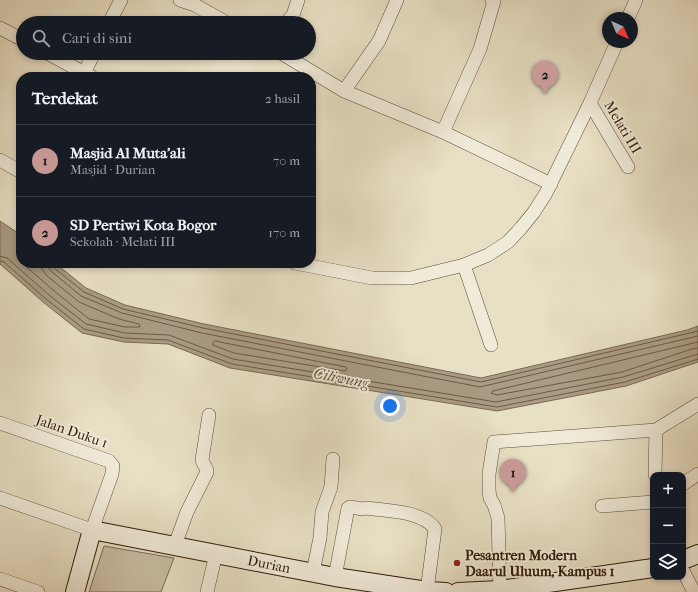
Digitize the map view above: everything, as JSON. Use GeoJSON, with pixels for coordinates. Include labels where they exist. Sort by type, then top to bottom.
{"type":"FeatureCollection","features":[{"type":"Feature","properties":{"kind":"street"},"geometry":{"type":"LineString","coordinates":[[113,16],[121,0]]}},
{"type":"Feature","properties":{"kind":"street"},"geometry":{"type":"LineString","coordinates":[[180,0],[197,3],[217,16]]}},
{"type":"Feature","properties":{"kind":"street"},"geometry":{"type":"LineString","coordinates":[[291,16],[298,0]]}},
{"type":"Feature","properties":{"kind":"street"},"geometry":{"type":"LineString","coordinates":[[344,91],[379,41],[397,0]]}},
{"type":"Feature","properties":{"kind":"street"},"geometry":{"type":"LineString","coordinates":[[443,132],[480,49],[494,0]]}},
{"type":"Feature","properties":{"kind":"street"},"geometry":{"type":"LineString","coordinates":[[630,12],[635,0]]}},
{"type":"Feature","properties":{"kind":"street"},"geometry":{"type":"LineString","coordinates":[[0,28],[16,36]]}},
{"type":"Feature","properties":{"kind":"street"},"geometry":{"type":"LineString","coordinates":[[316,267],[372,278],[411,278],[464,265],[488,255],[508,242],[534,212],[551,184],[614,48]]}},
{"type":"Feature","properties":{"kind":"street"},"geometry":{"type":"LineString","coordinates":[[60,60],[82,72]]}},
{"type":"Feature","properties":{"kind":"street"},"geometry":{"type":"LineString","coordinates":[[89,72],[92,60]]}},
{"type":"Feature","properties":{"kind":"street"},"geometry":{"type":"LineString","coordinates":[[293,60],[312,72]]}},
{"type":"Feature","properties":{"kind":"street"},"geometry":{"type":"LineString","coordinates":[[316,74],[344,91],[443,132],[551,184]]}},
{"type":"Feature","properties":{"kind":"street","name":"Melati III"},"geometry":{"type":"LineString","coordinates":[[590,103],[628,167]]}},
{"type":"Feature","properties":{"kind":"street"},"geometry":{"type":"LineString","coordinates":[[0,160],[16,169]]}},
{"type":"Feature","properties":{"kind":"street"},"geometry":{"type":"LineString","coordinates":[[464,265],[491,345]]}},
{"type":"Feature","properties":{"kind":"street"},"geometry":{"type":"LineString","coordinates":[[500,590],[498,518],[490,498],[489,490],[489,474],[494,442],[656,430],[698,404]]}},
{"type":"Feature","properties":{"kind":"street"},"geometry":{"type":"LineString","coordinates":[[175,546],[187,512],[207,472],[207,467],[202,460],[209,415]]}},
{"type":"Feature","properties":{"kind":"street","name":"Jalan Duku 1"},"geometry":{"type":"LineString","coordinates":[[0,423],[109,461],[113,466],[112,474],[92,530]]}},
{"type":"Feature","properties":{"kind":"street"},"geometry":{"type":"LineString","coordinates":[[655,472],[656,430]]}},
{"type":"Feature","properties":{"kind":"street"},"geometry":{"type":"LineString","coordinates":[[313,572],[320,538],[322,512],[331,487],[334,459]]}},
{"type":"Feature","properties":{"kind":"street"},"geometry":{"type":"LineString","coordinates":[[686,482],[698,474]]}},
{"type":"Feature","properties":{"kind":"street"},"geometry":{"type":"LineString","coordinates":[[0,498],[92,530],[75,592]]}},
{"type":"Feature","properties":{"kind":"street"},"geometry":{"type":"LineString","coordinates":[[602,506],[650,502]]}},
{"type":"Feature","properties":{"kind":"street"},"geometry":{"type":"LineString","coordinates":[[335,577],[348,508],[367,508],[423,518],[435,529],[427,591]]}},
{"type":"Feature","properties":{"kind":"street","name":"Durian"},"geometry":{"type":"LineString","coordinates":[[92,530],[335,577],[427,591],[446,592]]}},
{"type":"Feature","properties":{"kind":"street"},"geometry":{"type":"LineString","coordinates":[[207,592],[216,554]]}},
{"type":"Feature","properties":{"kind":"street"},"geometry":{"type":"LineString","coordinates":[[686,559],[698,554]]}},
{"type":"Feature","properties":{"kind":"street"},"geometry":{"type":"LineString","coordinates":[[458,592],[500,590],[650,568]]}},
{"type":"Feature","properties":{"kind":"street"},"geometry":{"type":"LineString","coordinates":[[686,577],[694,592]]}},
{"type":"Feature","properties":{"kind":"street"},"geometry":{"type":"LineString","coordinates":[[0,579],[38,592]]}},
{"type":"Feature","properties":{"kind":"shaded area"},"geometry":{"type":"Polygon","coordinates":[[[104,546],[174,558],[161,592],[89,592],[104,546]]]}},
{"type":"Feature","properties":{"kind":"water","name":"Ciliwung"},"geometry":{"type":"Polygon","coordinates":[[[0,221],[16,232],[16,268],[61,268],[86,288],[125,305],[204,324],[481,378],[687,330],[698,326],[698,362],[626,386],[497,411],[230,368],[168,344],[124,342],[82,333],[43,302],[0,264],[0,221]]]}},
{"type":"Feature","properties":{"kind":"place","name":"SD Pertiwi Kota Bogor"},"geometry":{"type":"Point","coordinates":[545,94]}},
{"type":"Feature","properties":{"kind":"place","name":"Masjid Al Muta'ali"},"geometry":{"type":"Point","coordinates":[513,492]}},
{"type":"Feature","properties":{"kind":"place","name":"Pesantren Modern Daarul Uluum, Kampus 1"},"geometry":{"type":"Point","coordinates":[457,563]}}]}
